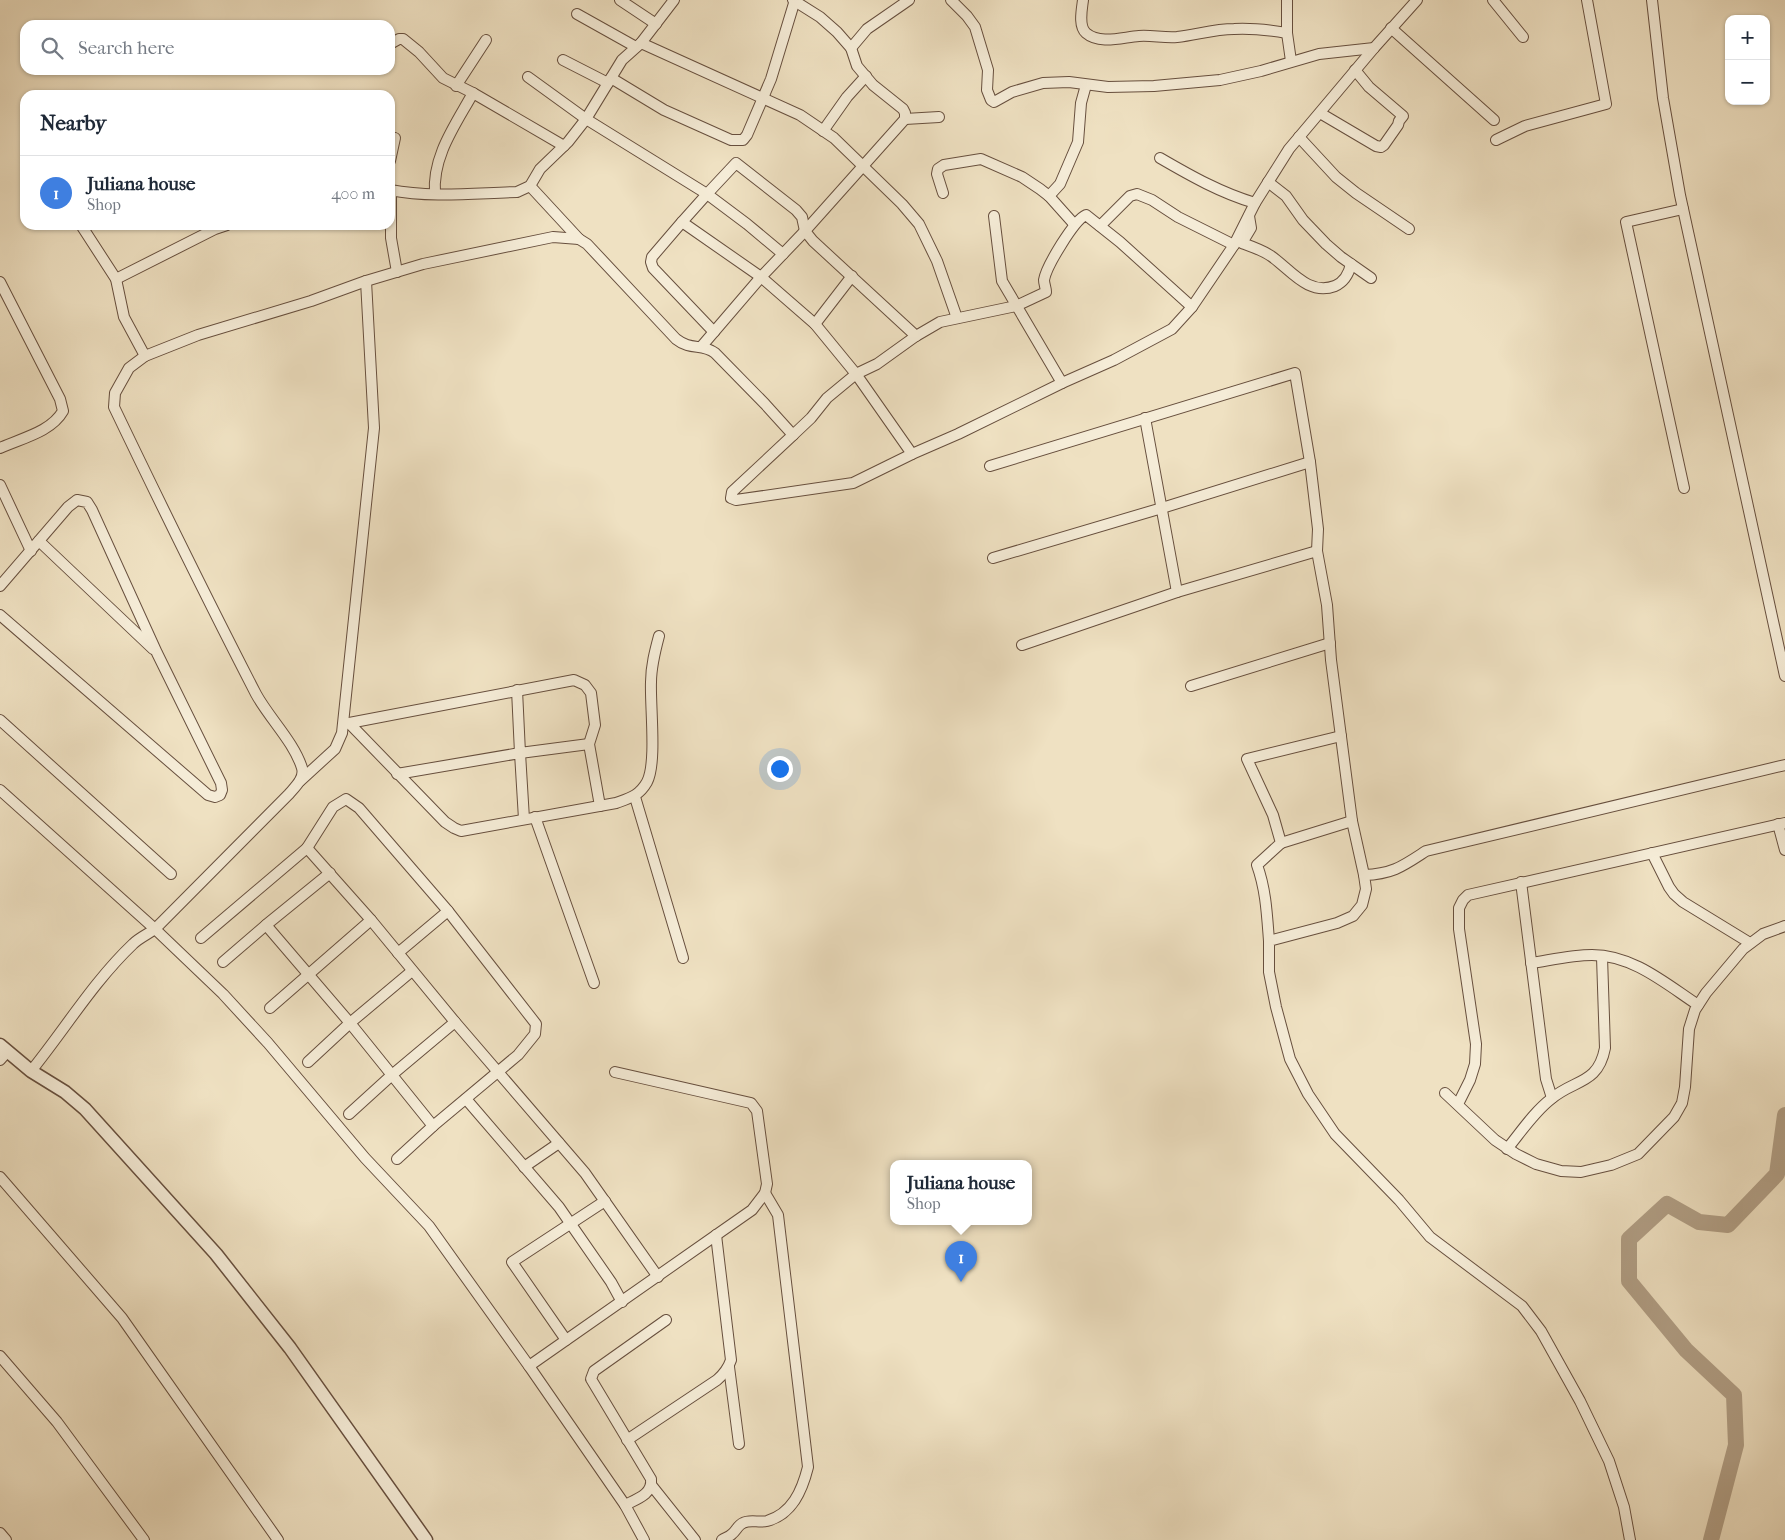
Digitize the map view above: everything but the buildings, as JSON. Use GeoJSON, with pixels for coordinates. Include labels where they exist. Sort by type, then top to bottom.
{"type":"FeatureCollection","features":[{"type":"Feature","properties":{"kind":"street"},"geometry":{"type":"LineString","coordinates":[[620,0],[656,24]]}},
{"type":"Feature","properties":{"kind":"street"},"geometry":{"type":"LineString","coordinates":[[395,191],[435,194],[516,192],[530,186],[540,169],[564,146],[586,119],[622,60],[638,45],[674,0]]}},
{"type":"Feature","properties":{"kind":"street"},"geometry":{"type":"LineString","coordinates":[[563,60],[609,80],[664,110],[737,141],[743,140],[747,136],[771,79],[795,0],[820,16],[837,32],[850,48],[857,66],[878,90],[903,109],[905,113],[905,119],[805,231],[761,277],[702,347]]}},
{"type":"Feature","properties":{"kind":"street"},"geometry":{"type":"LineString","coordinates":[[850,48],[868,29],[909,0]]}},
{"type":"Feature","properties":{"kind":"street"},"geometry":{"type":"LineString","coordinates":[[951,0],[975,27],[988,70],[988,90],[991,100],[994,102],[1012,92],[1043,83],[1069,82],[1086,85],[1154,86],[1220,80],[1261,71],[1318,54],[1374,48]]}},
{"type":"Feature","properties":{"kind":"street"},"geometry":{"type":"LineString","coordinates":[[1082,0],[1081,24],[1086,33],[1098,38],[1117,40],[1141,36],[1174,37],[1216,30],[1255,28],[1287,33]]}},
{"type":"Feature","properties":{"kind":"street"},"geometry":{"type":"LineString","coordinates":[[1287,0],[1287,33],[1291,61]]}},
{"type":"Feature","properties":{"kind":"street"},"geometry":{"type":"LineString","coordinates":[[1192,307],[1086,215],[1074,224],[1060,247],[1044,279],[1046,292],[1016,306],[940,322],[916,336],[883,360],[856,374],[827,398],[811,418],[732,492],[731,498],[736,500],[777,495],[853,483],[1114,360],[1172,329],[1192,307],[1234,244],[1255,203],[1289,149],[1417,0]]}},
{"type":"Feature","properties":{"kind":"street"},"geometry":{"type":"LineString","coordinates":[[1493,0],[1523,37]]}},
{"type":"Feature","properties":{"kind":"street"},"geometry":{"type":"LineString","coordinates":[[1496,140],[1525,126],[1606,104],[1587,0]]}},
{"type":"Feature","properties":{"kind":"street"},"geometry":{"type":"LineString","coordinates":[[1652,0],[1663,98],[1683,209],[1785,676]]}},
{"type":"Feature","properties":{"kind":"street"},"geometry":{"type":"LineString","coordinates":[[577,14],[638,45],[800,115],[834,138],[902,204],[919,224],[937,261],[957,318]]}},
{"type":"Feature","properties":{"kind":"street"},"geometry":{"type":"LineString","coordinates":[[1391,28],[1494,120]]}},
{"type":"Feature","properties":{"kind":"street"},"geometry":{"type":"LineString","coordinates":[[395,41],[399,39],[406,41],[419,52],[437,74],[456,86],[473,92],[564,146]]}},
{"type":"Feature","properties":{"kind":"street"},"geometry":{"type":"LineString","coordinates":[[456,86],[486,40]]}},
{"type":"Feature","properties":{"kind":"street"},"geometry":{"type":"LineString","coordinates":[[1320,113],[1376,146],[1384,146],[1403,116],[1369,87],[1355,70]]}},
{"type":"Feature","properties":{"kind":"street"},"geometry":{"type":"LineString","coordinates":[[823,131],[847,97],[866,76]]}},
{"type":"Feature","properties":{"kind":"street"},"geometry":{"type":"LineString","coordinates":[[528,77],[586,119],[707,194],[783,254]]}},
{"type":"Feature","properties":{"kind":"street"},"geometry":{"type":"LineString","coordinates":[[1049,196],[1060,184],[1078,142],[1081,103],[1086,85]]}},
{"type":"Feature","properties":{"kind":"street"},"geometry":{"type":"LineString","coordinates":[[435,194],[435,174],[443,149],[473,92]]}},
{"type":"Feature","properties":{"kind":"street"},"geometry":{"type":"LineString","coordinates":[[905,119],[939,117]]}},
{"type":"Feature","properties":{"kind":"street"},"geometry":{"type":"LineString","coordinates":[[1299,137],[1336,177],[1356,194],[1409,229]]}},
{"type":"Feature","properties":{"kind":"street"},"geometry":{"type":"LineString","coordinates":[[1160,158],[1210,186],[1255,203]]}},
{"type":"Feature","properties":{"kind":"street"},"geometry":{"type":"LineString","coordinates":[[942,193],[937,174],[938,169],[944,165],[980,159],[1022,177],[1049,196],[1074,224]]}},
{"type":"Feature","properties":{"kind":"street"},"geometry":{"type":"LineString","coordinates":[[714,332],[653,268],[650,262],[652,257],[682,222],[736,163],[796,210],[802,217],[805,231],[812,241],[916,336]]}},
{"type":"Feature","properties":{"kind":"street"},"geometry":{"type":"LineString","coordinates":[[1268,182],[1286,196],[1303,220],[1317,235],[1351,264],[1371,278]]}},
{"type":"Feature","properties":{"kind":"street"},"geometry":{"type":"LineString","coordinates":[[530,186],[579,239],[588,244],[676,340],[683,345],[709,348],[793,435]]}},
{"type":"Feature","properties":{"kind":"street"},"geometry":{"type":"LineString","coordinates":[[1100,226],[1130,196],[1137,194],[1152,200],[1178,217],[1234,244]]}},
{"type":"Feature","properties":{"kind":"street"},"geometry":{"type":"LineString","coordinates":[[1683,209],[1626,222],[1684,488]]}},
{"type":"Feature","properties":{"kind":"street"},"geometry":{"type":"LineString","coordinates":[[994,216],[1002,281],[1062,383]]}},
{"type":"Feature","properties":{"kind":"street"},"geometry":{"type":"LineString","coordinates":[[1249,216],[1251,228],[1242,243],[1272,257],[1310,286],[1323,288],[1340,284],[1350,271],[1351,264]]}},
{"type":"Feature","properties":{"kind":"street"},"geometry":{"type":"LineString","coordinates":[[682,222],[761,277],[815,324],[856,374],[912,454]]}},
{"type":"Feature","properties":{"kind":"street"},"geometry":{"type":"LineString","coordinates":[[84,230],[116,279],[124,317],[145,356]]}},
{"type":"Feature","properties":{"kind":"street"},"geometry":{"type":"LineString","coordinates":[[116,279],[213,230]]}},
{"type":"Feature","properties":{"kind":"street"},"geometry":{"type":"LineString","coordinates":[[391,230],[397,272]]}},
{"type":"Feature","properties":{"kind":"street"},"geometry":{"type":"LineString","coordinates":[[299,782],[303,770],[297,756],[257,696],[176,536],[114,407],[115,393],[121,381],[129,368],[145,356],[198,335],[311,301],[366,281],[423,264],[553,237],[579,239]]}},
{"type":"Feature","properties":{"kind":"street"},"geometry":{"type":"LineString","coordinates":[[815,324],[852,276]]}},
{"type":"Feature","properties":{"kind":"street"},"geometry":{"type":"LineString","coordinates":[[32,1071],[93,989],[115,964],[134,944],[155,929],[299,782],[335,749],[340,739],[346,723],[374,428],[366,281]]}},
{"type":"Feature","properties":{"kind":"street"},"geometry":{"type":"LineString","coordinates":[[0,282],[4,300],[60,399],[63,410],[58,420],[48,427],[0,448]]}},
{"type":"Feature","properties":{"kind":"street"},"geometry":{"type":"LineString","coordinates":[[990,466],[1295,373],[1310,462],[1318,529],[1317,551],[1327,605],[1352,821],[1366,889],[1362,905],[1353,916],[1336,923],[1269,941]]}},
{"type":"Feature","properties":{"kind":"street"},"geometry":{"type":"LineString","coordinates":[[1145,418],[1177,592]]}},
{"type":"Feature","properties":{"kind":"street"},"geometry":{"type":"LineString","coordinates":[[993,558],[1310,462]]}},
{"type":"Feature","properties":{"kind":"street"},"geometry":{"type":"LineString","coordinates":[[0,485],[31,550]]}},
{"type":"Feature","properties":{"kind":"street"},"geometry":{"type":"LineString","coordinates":[[0,586],[68,506],[77,500],[87,502],[220,783],[222,790],[220,795],[215,797],[208,795],[0,615]]}},
{"type":"Feature","properties":{"kind":"street"},"geometry":{"type":"LineString","coordinates":[[39,541],[157,653]]}},
{"type":"Feature","properties":{"kind":"street"},"geometry":{"type":"LineString","coordinates":[[1022,645],[1177,592],[1317,551]]}},
{"type":"Feature","properties":{"kind":"street"},"geometry":{"type":"LineString","coordinates":[[346,723],[445,822],[461,831],[600,806],[635,797],[646,783],[652,769],[650,681],[659,636]]}},
{"type":"Feature","properties":{"kind":"street"},"geometry":{"type":"LineString","coordinates":[[1191,686],[1330,643]]}},
{"type":"Feature","properties":{"kind":"street"},"geometry":{"type":"LineString","coordinates":[[346,723],[574,680],[584,685],[591,693],[596,725],[589,744],[600,806]]}},
{"type":"Feature","properties":{"kind":"street"},"geometry":{"type":"LineString","coordinates":[[517,690],[520,753],[529,818],[594,983]]}},
{"type":"Feature","properties":{"kind":"street"},"geometry":{"type":"LineString","coordinates":[[0,720],[171,874]]}},
{"type":"Feature","properties":{"kind":"street"},"geometry":{"type":"LineString","coordinates":[[1281,842],[1273,815],[1247,759],[1341,736]]}},
{"type":"Feature","properties":{"kind":"street"},"geometry":{"type":"LineString","coordinates":[[398,774],[520,753],[589,744]]}},
{"type":"Feature","properties":{"kind":"street"},"geometry":{"type":"LineString","coordinates":[[1364,875],[1383,875],[1426,851],[1785,765]]}},
{"type":"Feature","properties":{"kind":"street"},"geometry":{"type":"LineString","coordinates":[[0,790],[155,929],[223,994],[268,1043],[365,1158],[429,1226],[625,1505],[644,1540]]}},
{"type":"Feature","properties":{"kind":"street"},"geometry":{"type":"LineString","coordinates":[[635,797],[683,958]]}},
{"type":"Feature","properties":{"kind":"street"},"geometry":{"type":"LineString","coordinates":[[201,938],[307,848],[332,807],[346,799],[359,808],[448,911],[536,1024],[535,1034],[518,1055],[433,1126],[397,1159]]}},
{"type":"Feature","properties":{"kind":"street"},"geometry":{"type":"LineString","coordinates":[[1352,821],[1281,842],[1257,865],[1265,898],[1269,941],[1269,972],[1290,1059],[1308,1094],[1335,1134],[1399,1200],[1430,1237],[1522,1306],[1541,1332],[1580,1401],[1608,1461],[1624,1507],[1630,1540]]}},
{"type":"Feature","properties":{"kind":"street"},"geometry":{"type":"LineString","coordinates":[[1458,1104],[1470,1080],[1475,1064],[1476,1044],[1459,929],[1459,908],[1463,900],[1468,896],[1521,882],[1782,823],[1785,850]]}},
{"type":"Feature","properties":{"kind":"street"},"geometry":{"type":"LineString","coordinates":[[307,848],[371,920],[455,1022],[585,1173],[658,1277]]}},
{"type":"Feature","properties":{"kind":"street"},"geometry":{"type":"LineString","coordinates":[[1652,853],[1674,894],[1683,902],[1750,943]]}},
{"type":"Feature","properties":{"kind":"street"},"geometry":{"type":"LineString","coordinates":[[223,962],[330,873]]}},
{"type":"Feature","properties":{"kind":"street"},"geometry":{"type":"LineString","coordinates":[[1521,882],[1546,1079],[1552,1098]]}},
{"type":"Feature","properties":{"kind":"street"},"geometry":{"type":"LineString","coordinates":[[398,953],[448,911]]}},
{"type":"Feature","properties":{"kind":"street"},"geometry":{"type":"LineString","coordinates":[[270,1008],[371,920]]}},
{"type":"Feature","properties":{"kind":"street"},"geometry":{"type":"LineString","coordinates":[[266,925],[393,1074],[433,1126]]}},
{"type":"Feature","properties":{"kind":"street"},"geometry":{"type":"LineString","coordinates":[[1445,1093],[1496,1140],[1516,1154],[1536,1164],[1561,1171],[1581,1172],[1612,1165],[1638,1154],[1674,1116],[1682,1103],[1689,1029],[1698,1005],[1730,964],[1750,943],[1762,934],[1785,926]]}},
{"type":"Feature","properties":{"kind":"street"},"geometry":{"type":"LineString","coordinates":[[1531,963],[1592,956],[1618,958],[1640,967],[1698,1005]]}},
{"type":"Feature","properties":{"kind":"street"},"geometry":{"type":"LineString","coordinates":[[1508,1149],[1541,1108],[1552,1098],[1596,1072],[1603,1061],[1605,1048],[1602,956]]}},
{"type":"Feature","properties":{"kind":"street"},"geometry":{"type":"LineString","coordinates":[[308,1062],[350,1023],[412,971]]}},
{"type":"Feature","properties":{"kind":"street"},"geometry":{"type":"LineString","coordinates":[[349,1114],[455,1022]]}},
{"type":"Feature","properties":{"kind":"street"},"geometry":{"type":"LineString","coordinates":[[2,1052],[65,1092],[84,1109],[216,1254],[290,1348],[426,1540]]}},
{"type":"Feature","properties":{"kind":"street"},"geometry":{"type":"LineString","coordinates":[[529,1366],[752,1210],[766,1193],[767,1184],[757,1111],[751,1103],[615,1072]]}},
{"type":"Feature","properties":{"kind":"street"},"geometry":{"type":"LineString","coordinates":[[466,1099],[570,1223],[612,1282],[622,1302]]}},
{"type":"Feature","properties":{"kind":"street"},"geometry":{"type":"LineString","coordinates":[[524,1167],[559,1143]]}},
{"type":"Feature","properties":{"kind":"street"},"geometry":{"type":"LineString","coordinates":[[0,1177],[122,1318],[278,1540]]}},
{"type":"Feature","properties":{"kind":"street"},"geometry":{"type":"LineString","coordinates":[[722,1540],[732,1535],[741,1524],[749,1521],[767,1521],[783,1513],[792,1505],[803,1486],[808,1468],[778,1215],[766,1193]]}},
{"type":"Feature","properties":{"kind":"street"},"geometry":{"type":"LineString","coordinates":[[566,1340],[512,1262],[605,1201]]}},
{"type":"Feature","properties":{"kind":"street"},"geometry":{"type":"LineString","coordinates":[[627,1440],[717,1380],[726,1372],[729,1366],[731,1360],[716,1236]]}},
{"type":"Feature","properties":{"kind":"street"},"geometry":{"type":"LineString","coordinates":[[666,1320],[594,1371],[591,1379],[651,1479],[652,1486],[694,1540]]}},
{"type":"Feature","properties":{"kind":"street"},"geometry":{"type":"LineString","coordinates":[[0,1356],[58,1422],[144,1540]]}},
{"type":"Feature","properties":{"kind":"street"},"geometry":{"type":"LineString","coordinates":[[729,1366],[739,1444]]}},
{"type":"Feature","properties":{"kind":"street"},"geometry":{"type":"LineString","coordinates":[[625,1505],[648,1492],[652,1486]]}},
{"type":"Feature","properties":{"kind":"street"},"geometry":{"type":"LineString","coordinates":[[0,1533],[6,1540]]}},
{"type":"Feature","properties":{"kind":"waterway"},"geometry":{"type":"LineString","coordinates":[[1711,1540],[1736,1445],[1734,1395],[1686,1350],[1629,1281],[1629,1239],[1667,1204],[1699,1222],[1728,1225],[1777,1174],[1785,1115]]}},
{"type":"Feature","properties":{"kind":"place","name":"Juliana house"},"geometry":{"type":"Point","coordinates":[961,1282]}}]}
